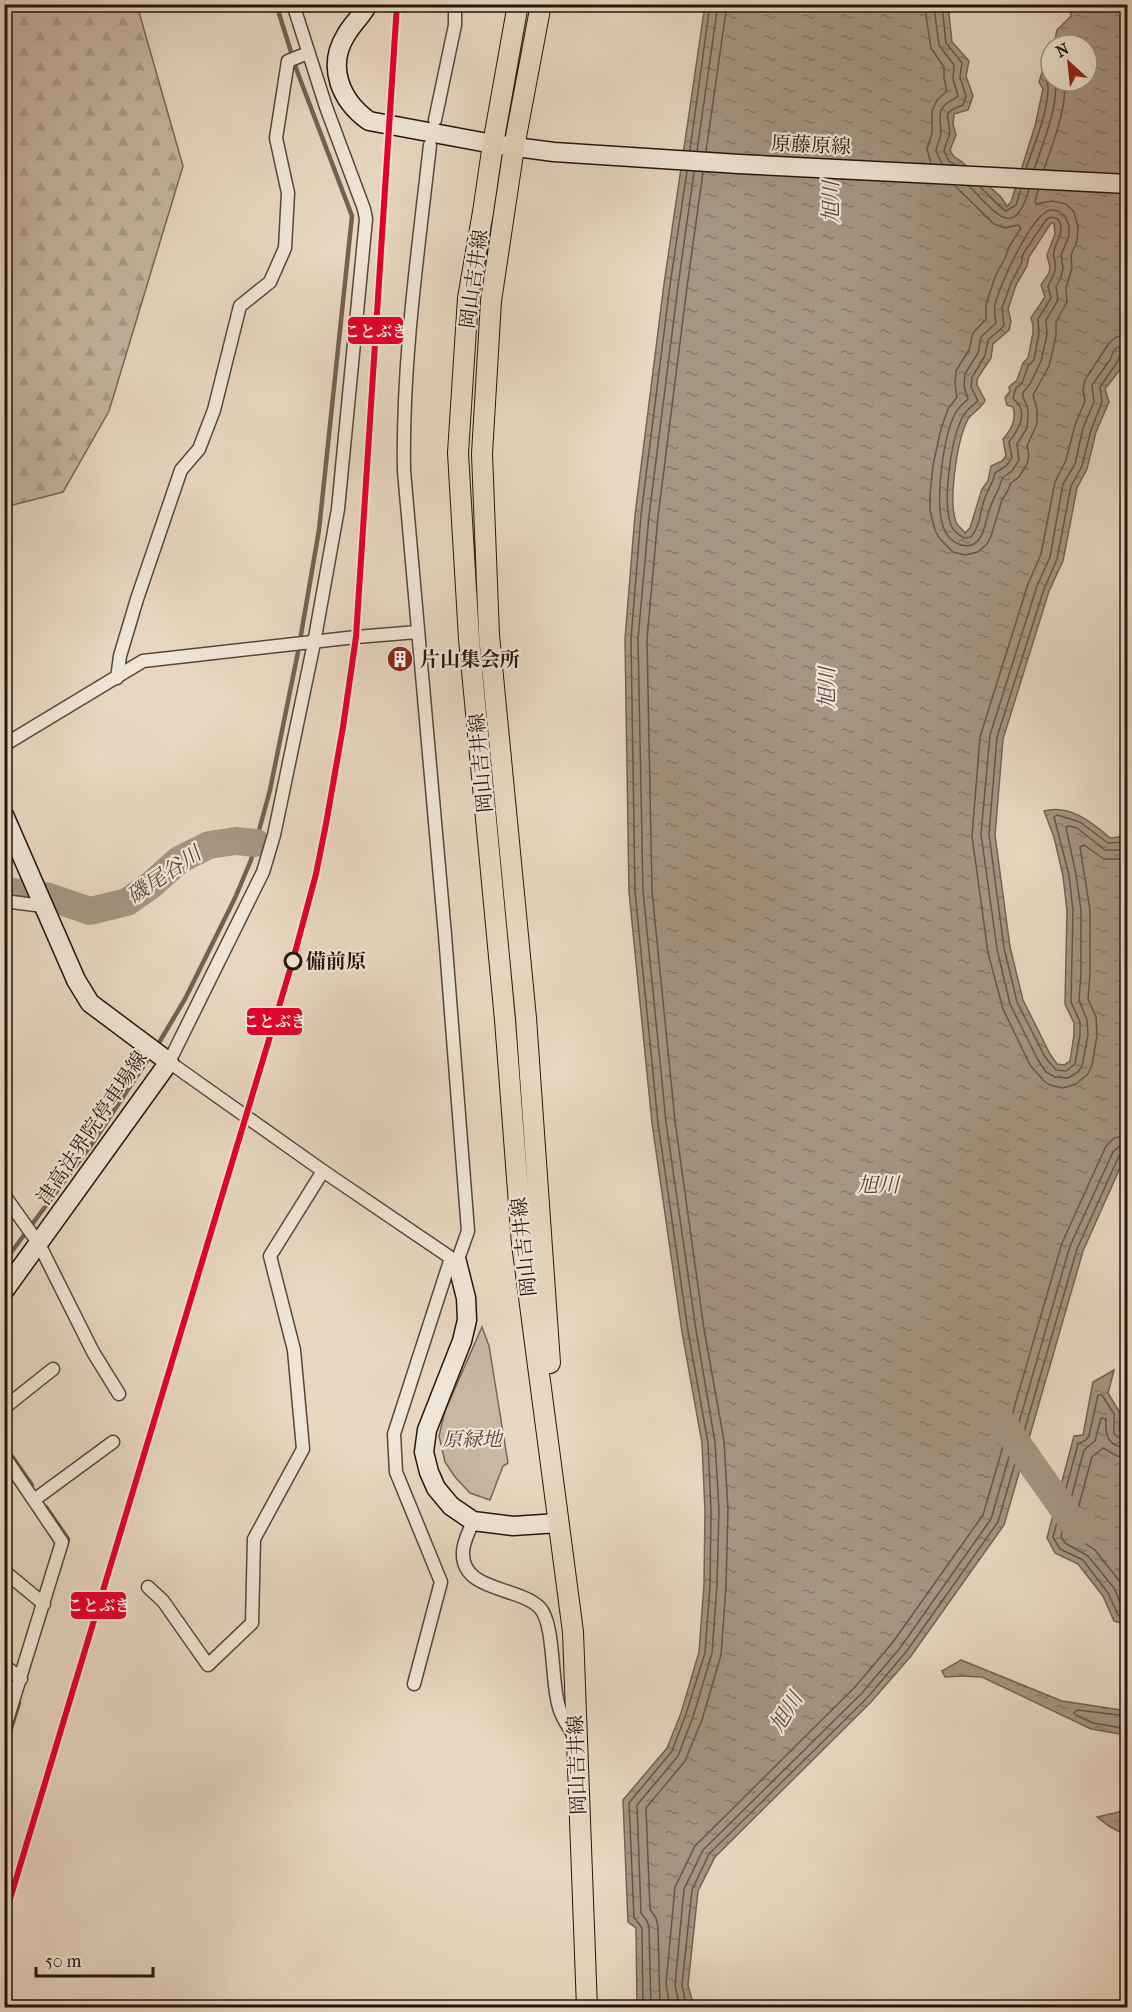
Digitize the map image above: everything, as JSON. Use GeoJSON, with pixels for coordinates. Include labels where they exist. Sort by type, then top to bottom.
{"type":"FeatureCollection","features":[{"type":"Feature","properties":{"kind":"main road","name":"原藤原線"},"geometry":{"type":"LineString","coordinates":[[368,4],[345,36],[340,48],[338,79],[344,96],[356,112],[369,121],[493,144],[554,152],[1128,184]]}},
{"type":"Feature","properties":{"kind":"main road","name":"岡山吉井線"},"geometry":{"type":"LineString","coordinates":[[518,4],[468,298],[458,453],[469,639],[506,1020],[522,1244],[573,1632],[587,2007]]}},
{"type":"Feature","properties":{"kind":"main road","name":"岡山吉井線"},"geometry":{"type":"LineString","coordinates":[[541,4],[514,147],[491,301],[482,453],[489,635],[526,1018],[543,1243],[559,1523]]}},
{"type":"Feature","properties":{"kind":"main road","name":"津高法界院停車場線"},"geometry":{"type":"LineString","coordinates":[[4,815],[76,980],[90,1003],[159,1056],[35,1239],[4,1291]]}},
{"type":"Feature","properties":{"kind":"main road"},"geometry":{"type":"LineString","coordinates":[[454,1260],[466,1298],[467,1320],[462,1341],[427,1430],[424,1452],[429,1472],[436,1488],[451,1506],[473,1521],[513,1526],[559,1523]]}},
{"type":"Feature","properties":{"kind":"street"},"geometry":{"type":"LineString","coordinates":[[293,4],[298,57],[366,219],[338,509],[304,644],[274,835],[263,872],[159,1056],[454,1260]]}},
{"type":"Feature","properties":{"kind":"street"},"geometry":{"type":"LineString","coordinates":[[435,120],[455,25],[455,4]]}},
{"type":"Feature","properties":{"kind":"street"},"geometry":{"type":"LineString","coordinates":[[117,678],[120,656],[137,598],[181,470],[199,449],[214,410],[240,306],[270,282],[285,249],[288,193],[276,138],[298,57]]}},
{"type":"Feature","properties":{"kind":"street"},"geometry":{"type":"LineString","coordinates":[[414,1684],[441,1582],[396,1472],[394,1434],[454,1260],[468,1231],[445,935],[404,471],[403,416],[430,145]]}},
{"type":"Feature","properties":{"kind":"street"},"geometry":{"type":"LineString","coordinates":[[4,745],[143,661],[417,632]]}},
{"type":"Feature","properties":{"kind":"street"},"geometry":{"type":"LineString","coordinates":[[4,901],[41,898]]}},
{"type":"Feature","properties":{"kind":"street"},"geometry":{"type":"LineString","coordinates":[[148,1587],[164,1601],[208,1665],[252,1623],[254,1539],[303,1449],[294,1350],[270,1256],[323,1171]]}},
{"type":"Feature","properties":{"kind":"street"},"geometry":{"type":"LineString","coordinates":[[4,1195],[35,1239],[93,1352],[119,1394]]}},
{"type":"Feature","properties":{"kind":"street"},"geometry":{"type":"LineString","coordinates":[[4,1407],[53,1369]]}},
{"type":"Feature","properties":{"kind":"street"},"geometry":{"type":"LineString","coordinates":[[34,1500],[113,1442]]}},
{"type":"Feature","properties":{"kind":"street"},"geometry":{"type":"LineString","coordinates":[[4,1456],[62,1542],[4,1730]]}},
{"type":"Feature","properties":{"kind":"street"},"geometry":{"type":"LineString","coordinates":[[473,1521],[463,1552],[466,1568],[475,1579],[528,1599],[541,1609],[548,1625],[559,1708],[576,1738]]}},
{"type":"Feature","properties":{"kind":"street"},"geometry":{"type":"LineString","coordinates":[[4,1571],[44,1604]]}},
{"type":"Feature","properties":{"kind":"street"},"geometry":{"type":"LineString","coordinates":[[4,1665],[21,1678]]}},
{"type":"Feature","properties":{"kind":"green space"},"geometry":{"type":"Polygon","coordinates":[[[5,4],[137,5],[183,166],[109,411],[63,492],[5,507],[5,4]]]}},
{"type":"Feature","properties":{"kind":"green space","name":"原緑地"},"geometry":{"type":"Polygon","coordinates":[[[482,1327],[489,1346],[508,1463],[503,1466],[490,1500],[470,1493],[455,1477],[445,1462],[439,1436],[445,1411],[482,1327]]]}},
{"type":"Feature","properties":{"kind":"water","name":"旭川"},"geometry":{"type":"Polygon","coordinates":[[[705,5],[950,5],[952,42],[969,61],[966,76],[973,96],[968,110],[954,114],[953,124],[956,135],[950,150],[954,157],[1001,197],[1007,206],[1011,202],[1035,126],[1042,93],[1099,93],[1099,33],[1056,33],[1071,16],[1070,5],[1127,5],[1127,351],[1122,367],[1105,389],[1109,402],[1096,432],[1087,469],[1077,488],[1063,561],[1049,591],[1003,739],[995,835],[1010,947],[1023,1000],[1050,1054],[1057,1064],[1064,1065],[1070,1061],[1074,1035],[1074,1023],[1065,1004],[1067,911],[1063,876],[1054,837],[1044,811],[1053,809],[1071,812],[1096,826],[1110,838],[1127,836],[1127,1152],[1083,1251],[1004,1525],[911,1656],[871,1702],[715,1857],[698,1891],[688,1985],[694,2007],[637,2007],[636,1928],[628,1922],[623,1800],[667,1748],[681,1713],[699,1652],[704,1585],[705,1511],[702,1443],[682,1332],[652,1123],[629,892],[625,639],[635,515],[664,284],[705,5]],[[1051,223],[1029,257],[1008,309],[1011,321],[1009,330],[993,344],[991,358],[977,379],[977,385],[985,400],[969,418],[963,431],[953,486],[956,522],[965,533],[970,528],[982,489],[988,481],[991,466],[1002,461],[1006,456],[1003,439],[1011,428],[1014,416],[1013,407],[1007,405],[1005,398],[1010,391],[1009,387],[1017,380],[1023,363],[1028,358],[1033,333],[1031,318],[1045,297],[1041,285],[1049,273],[1047,255],[1055,234],[1054,223],[1051,223]]]}},
{"type":"Feature","properties":{"kind":"water"},"geometry":{"type":"Polygon","coordinates":[[[1114,1370],[1108,1393],[1120,1413],[1119,1431],[1127,1436],[1127,1633],[1122,1623],[1114,1621],[1103,1596],[1078,1564],[1055,1553],[1047,1538],[1074,1436],[1083,1435],[1093,1382],[1114,1370]]]}},
{"type":"Feature","properties":{"kind":"water"},"geometry":{"type":"Polygon","coordinates":[[[961,1660],[1062,1701],[1127,1711],[1127,1735],[1091,1729],[982,1677],[945,1677],[942,1671],[961,1660]]]}},
{"type":"Feature","properties":{"kind":"water"},"geometry":{"type":"Polygon","coordinates":[[[1127,1810],[1127,1836],[1097,1817],[1127,1810]]]}},
{"type":"Feature","properties":{"kind":"waterway"},"geometry":{"type":"LineString","coordinates":[[157,1046],[185,999],[235,898],[251,860],[270,790],[298,652],[319,530],[352,216],[297,71],[276,4]]}},
{"type":"Feature","properties":{"kind":"waterway","name":"磯尾谷川"},"geometry":{"type":"LineString","coordinates":[[4,891],[49,897],[90,911],[127,902],[151,885],[179,860],[209,845],[236,841],[256,843]]}},
{"type":"Feature","properties":{"kind":"waterway"},"geometry":{"type":"LineString","coordinates":[[4,1262],[94,1141],[152,1053]]}},
{"type":"Feature","properties":{"kind":"waterway","name":"旭川"},"geometry":{"type":"LineString","coordinates":[[1002,1422],[1079,1531]]}},
{"type":"Feature","properties":{"kind":"waterway"},"geometry":{"type":"LineString","coordinates":[[4,1445],[32,1485]]}},
{"type":"Feature","properties":{"kind":"waterway"},"geometry":{"type":"LineString","coordinates":[[46,1507],[68,1539],[66,1545]]}},
{"type":"Feature","properties":{"kind":"waterway"},"geometry":{"type":"LineString","coordinates":[[4,1750],[19,1703]]}},
{"type":"Feature","properties":{"kind":"transit line","name":"ことぶき"},"geometry":{"type":"LineString","coordinates":[[4,1919],[293,960],[316,874],[343,727],[356,637],[397,4]]}},
{"type":"Feature","properties":{"kind":"place","name":"片山集会所"},"geometry":{"type":"Point","coordinates":[400,659]}},
{"type":"Feature","properties":{"kind":"place","name":"備前原"},"geometry":{"type":"Point","coordinates":[293,961]}}]}
